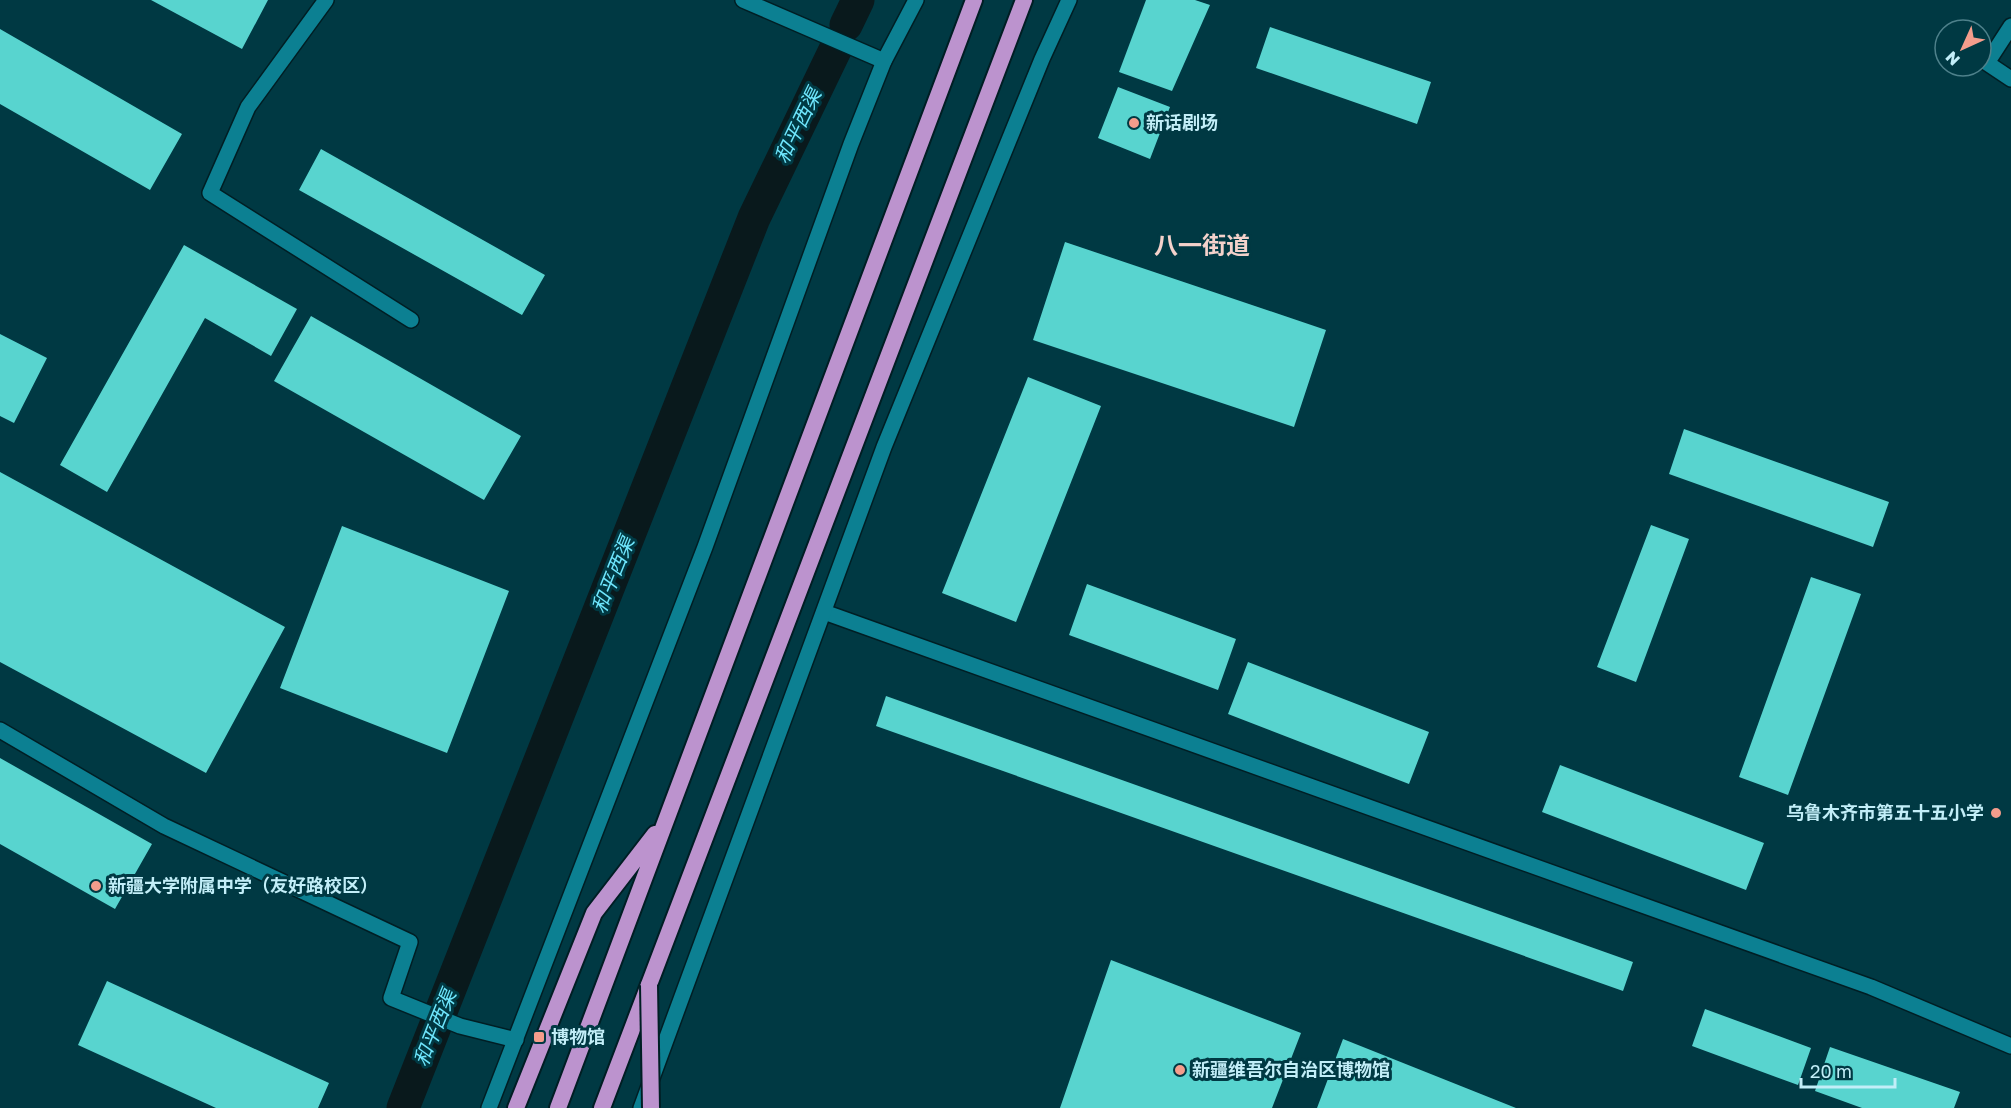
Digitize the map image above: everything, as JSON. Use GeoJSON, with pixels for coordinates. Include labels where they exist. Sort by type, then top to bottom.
{"type":"FeatureCollection","features":[{"type":"Feature","properties":{"kind":"highway"},"geometry":{"type":"LineString","coordinates":[[558,1108],[974,0]]}},
{"type":"Feature","properties":{"kind":"highway"},"geometry":{"type":"LineString","coordinates":[[602,1108],[1024,0]]}},
{"type":"Feature","properties":{"kind":"highway"},"geometry":{"type":"LineString","coordinates":[[516,1108],[594,913],[667,819]]}},
{"type":"Feature","properties":{"kind":"highway"},"geometry":{"type":"LineString","coordinates":[[649,985],[651,1108]]}},
{"type":"Feature","properties":{"kind":"main road"},"geometry":{"type":"LineString","coordinates":[[326,0],[248,107],[210,193],[411,320]]}},
{"type":"Feature","properties":{"kind":"main road"},"geometry":{"type":"LineString","coordinates":[[743,0],[884,61]]}},
{"type":"Feature","properties":{"kind":"main road"},"geometry":{"type":"LineString","coordinates":[[489,1108],[705,547],[851,144],[884,61],[916,0]]}},
{"type":"Feature","properties":{"kind":"main road"},"geometry":{"type":"LineString","coordinates":[[641,1108],[884,447],[1042,59],[1069,0]]}},
{"type":"Feature","properties":{"kind":"main road"},"geometry":{"type":"LineString","coordinates":[[2011,26],[1987,63],[2011,79]]}},
{"type":"Feature","properties":{"kind":"main road"},"geometry":{"type":"LineString","coordinates":[[824,612],[1871,987],[2011,1046]]}},
{"type":"Feature","properties":{"kind":"main road"},"geometry":{"type":"LineString","coordinates":[[0,730],[164,826],[410,942],[391,998],[460,1026],[516,1040]]}},
{"type":"Feature","properties":{"kind":"building"},"geometry":{"type":"Polygon","coordinates":[[[151,0],[268,0],[242,49],[151,0]]]}},
{"type":"Feature","properties":{"kind":"building"},"geometry":{"type":"Polygon","coordinates":[[[1146,0],[1195,0],[1210,5],[1172,91],[1119,72],[1146,0]]]}},
{"type":"Feature","properties":{"kind":"building"},"geometry":{"type":"Polygon","coordinates":[[[1270,27],[1431,82],[1417,124],[1256,68],[1270,27]]]}},
{"type":"Feature","properties":{"kind":"building"},"geometry":{"type":"Polygon","coordinates":[[[0,29],[182,134],[150,190],[0,104],[0,29]]]}},
{"type":"Feature","properties":{"kind":"building","name":"新话剧场"},"geometry":{"type":"Polygon","coordinates":[[[1118,87],[1170,107],[1150,159],[1098,138],[1118,87]]]}},
{"type":"Feature","properties":{"kind":"building"},"geometry":{"type":"Polygon","coordinates":[[[321,149],[545,275],[522,315],[299,190],[321,149]]]}},
{"type":"Feature","properties":{"kind":"building"},"geometry":{"type":"Polygon","coordinates":[[[1065,242],[1326,330],[1294,427],[1033,340],[1065,242]]]}},
{"type":"Feature","properties":{"kind":"building"},"geometry":{"type":"Polygon","coordinates":[[[184,245],[297,309],[271,356],[205,318],[107,492],[60,465],[184,245]]]}},
{"type":"Feature","properties":{"kind":"building"},"geometry":{"type":"Polygon","coordinates":[[[311,316],[521,436],[484,500],[274,381],[311,316]]]}},
{"type":"Feature","properties":{"kind":"building"},"geometry":{"type":"Polygon","coordinates":[[[0,334],[47,358],[14,423],[0,416],[0,334]]]}},
{"type":"Feature","properties":{"kind":"building"},"geometry":{"type":"Polygon","coordinates":[[[1028,377],[1101,406],[1016,622],[942,593],[1028,377]]]}},
{"type":"Feature","properties":{"kind":"building"},"geometry":{"type":"Polygon","coordinates":[[[1684,429],[1889,502],[1873,547],[1669,474],[1684,429]]]}},
{"type":"Feature","properties":{"kind":"building"},"geometry":{"type":"Polygon","coordinates":[[[0,472],[285,627],[206,773],[0,662],[0,472]]]}},
{"type":"Feature","properties":{"kind":"building"},"geometry":{"type":"Polygon","coordinates":[[[1651,525],[1689,539],[1636,682],[1597,667],[1651,525]]]}},
{"type":"Feature","properties":{"kind":"building"},"geometry":{"type":"Polygon","coordinates":[[[342,526],[509,591],[447,753],[280,688],[342,526]]]}},
{"type":"Feature","properties":{"kind":"building"},"geometry":{"type":"Polygon","coordinates":[[[1811,577],[1861,594],[1788,795],[1739,777],[1811,577]]]}},
{"type":"Feature","properties":{"kind":"building"},"geometry":{"type":"Polygon","coordinates":[[[1087,584],[1236,639],[1218,690],[1069,635],[1087,584]]]}},
{"type":"Feature","properties":{"kind":"building"},"geometry":{"type":"Polygon","coordinates":[[[1248,662],[1429,732],[1409,784],[1228,714],[1248,662]]]}},
{"type":"Feature","properties":{"kind":"building"},"geometry":{"type":"Polygon","coordinates":[[[886,696],[1633,962],[1623,991],[876,726],[886,696]]]}},
{"type":"Feature","properties":{"kind":"building"},"geometry":{"type":"Polygon","coordinates":[[[0,758],[152,844],[115,909],[0,844],[0,758]]]}},
{"type":"Feature","properties":{"kind":"building"},"geometry":{"type":"Polygon","coordinates":[[[1560,765],[1764,843],[1746,890],[1542,812],[1560,765]]]}},
{"type":"Feature","properties":{"kind":"building","name":"新疆维吾尔自治区博物馆"},"geometry":{"type":"Polygon","coordinates":[[[1111,960],[1301,1033],[1272,1108],[1060,1108],[1111,960]]]}},
{"type":"Feature","properties":{"kind":"building"},"geometry":{"type":"Polygon","coordinates":[[[107,981],[329,1083],[318,1108],[216,1108],[78,1045],[107,981]]]}},
{"type":"Feature","properties":{"kind":"building"},"geometry":{"type":"Polygon","coordinates":[[[1705,1009],[1811,1048],[1798,1085],[1692,1046],[1705,1009]]]}},
{"type":"Feature","properties":{"kind":"building","name":"新疆维吾尔自治区博物馆"},"geometry":{"type":"Polygon","coordinates":[[[1343,1039],[1516,1108],[1317,1108],[1343,1039]]]}},
{"type":"Feature","properties":{"kind":"building"},"geometry":{"type":"Polygon","coordinates":[[[1830,1047],[1960,1092],[1954,1108],[1862,1108],[1815,1091],[1830,1047]]]}},
{"type":"Feature","properties":{"kind":"waterway","name":"和平西渠"},"geometry":{"type":"LineString","coordinates":[[846,25],[858,0]]}},
{"type":"Feature","properties":{"kind":"waterway","name":"和平西渠"},"geometry":{"type":"LineString","coordinates":[[403,1108],[754,218],[836,48]]}},
{"type":"Feature","properties":{"kind":"place","name":"新话剧场"},"geometry":{"type":"Point","coordinates":[1134,123]}},
{"type":"Feature","properties":{"kind":"place","name":"乌鲁木齐市第五十五小学"},"geometry":{"type":"Point","coordinates":[1996,813]}},
{"type":"Feature","properties":{"kind":"place","name":"新疆大学附属中学（友好路校区）"},"geometry":{"type":"Point","coordinates":[96,886]}},
{"type":"Feature","properties":{"kind":"place","name":"博物馆"},"geometry":{"type":"Point","coordinates":[539,1037]}},
{"type":"Feature","properties":{"kind":"place","name":"新疆维吾尔自治区博物馆"},"geometry":{"type":"Point","coordinates":[1180,1070]}},
{"type":"Feature","properties":{"kind":"district","name":"八一街道"},"geometry":{"type":"Point","coordinates":[1202,246]}}]}
